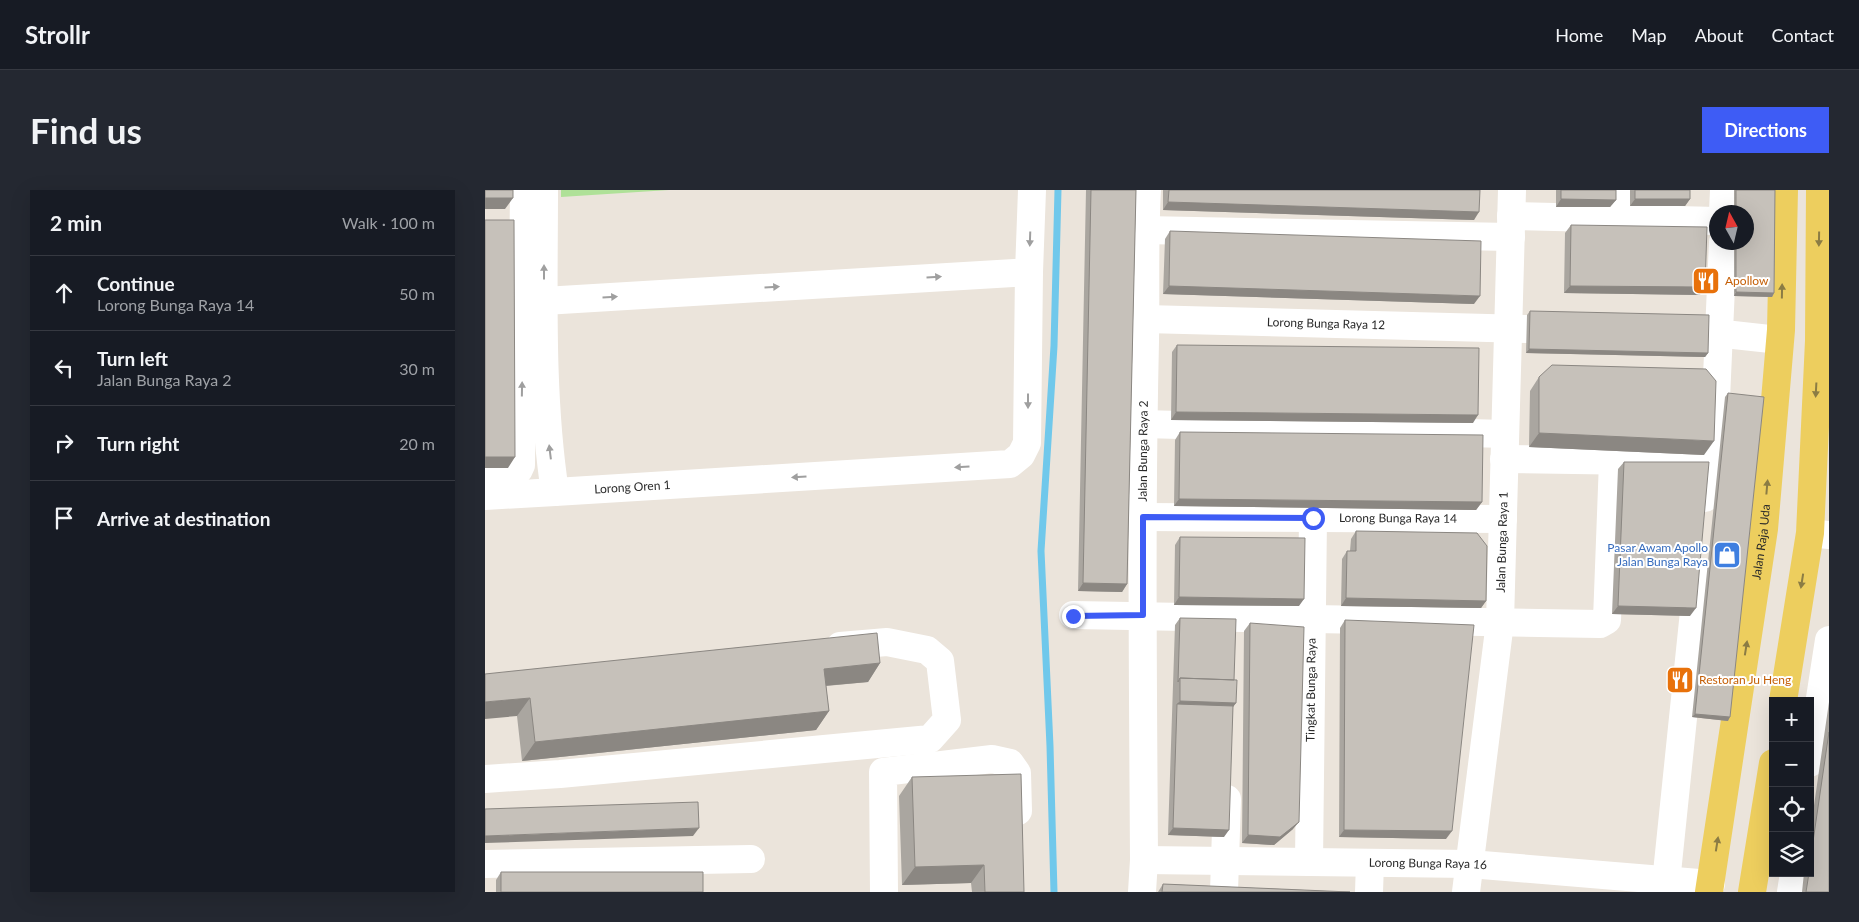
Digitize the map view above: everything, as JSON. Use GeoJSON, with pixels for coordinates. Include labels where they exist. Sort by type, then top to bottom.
{"type":"FeatureCollection","features":[{"type":"Feature","properties":{"kind":"main road","name":"Jalan Raja Uda"},"geometry":{"type":"LineString","coordinates":[[1710,888],[1764,529],[1780,340],[1784,190]]}},
{"type":"Feature","properties":{"kind":"main road"},"geometry":{"type":"LineString","coordinates":[[1784,697],[1819,534],[1820,190]]}},
{"type":"Feature","properties":{"kind":"main road"},"geometry":{"type":"LineString","coordinates":[[1780,340],[1819,341]]}},
{"type":"Feature","properties":{"kind":"main road"},"geometry":{"type":"LineString","coordinates":[[1752,892],[1769,787]]}},
{"type":"Feature","properties":{"kind":"street"},"geometry":{"type":"LineString","coordinates":[[485,478],[510,477],[519,473],[521,465],[524,190]]}},
{"type":"Feature","properties":{"kind":"street"},"geometry":{"type":"LineString","coordinates":[[544,190],[544,301],[549,447],[555,492]]}},
{"type":"Feature","properties":{"kind":"street"},"geometry":{"type":"LineString","coordinates":[[544,301],[1029,272],[1032,190]]}},
{"type":"Feature","properties":{"kind":"street","name":"Jalan Bunga Raya 2"},"geometry":{"type":"LineString","coordinates":[[1141,892],[1144,860],[1143,424],[1144,230],[1147,190]]}},
{"type":"Feature","properties":{"kind":"street"},"geometry":{"type":"LineString","coordinates":[[1618,190],[1618,219]]}},
{"type":"Feature","properties":{"kind":"street"},"geometry":{"type":"LineString","coordinates":[[1723,205],[1724,190]]}},
{"type":"Feature","properties":{"kind":"street"},"geometry":{"type":"LineString","coordinates":[[1144,230],[1512,214],[1709,221]]}},
{"type":"Feature","properties":{"kind":"street","name":"Jalan Bunga Raya 1"},"geometry":{"type":"LineString","coordinates":[[1466,892],[1500,622],[1504,446],[1518,328],[1512,214]]}},
{"type":"Feature","properties":{"kind":"street"},"geometry":{"type":"LineString","coordinates":[[495,223],[524,223]]}},
{"type":"Feature","properties":{"kind":"street"},"geometry":{"type":"LineString","coordinates":[[1703,520],[1715,399],[1712,333],[1722,250]]}},
{"type":"Feature","properties":{"kind":"street","name":"Lorong Oren 1"},"geometry":{"type":"LineString","coordinates":[[485,496],[1010,464],[1021,454],[1027,443],[1029,272]]}},
{"type":"Feature","properties":{"kind":"street","name":"Lorong Bunga Raya 12"},"geometry":{"type":"LineString","coordinates":[[1145,319],[1518,328]]}},
{"type":"Feature","properties":{"kind":"street"},"geometry":{"type":"LineString","coordinates":[[1712,333],[1780,340]]}},
{"type":"Feature","properties":{"kind":"street"},"geometry":{"type":"LineString","coordinates":[[1143,424],[1504,446],[1613,460],[1709,462]]}},
{"type":"Feature","properties":{"kind":"street"},"geometry":{"type":"LineString","coordinates":[[1073,616],[1143,615],[1600,624],[1607,620],[1613,460]]}},
{"type":"Feature","properties":{"kind":"street","name":"Lorong Bunga Raya 14"},"geometry":{"type":"LineString","coordinates":[[1143,517],[1503,519]]}},
{"type":"Feature","properties":{"kind":"street","name":"Tingkat Bunga Raya"},"geometry":{"type":"LineString","coordinates":[[1309,862],[1313,518]]}},
{"type":"Feature","properties":{"kind":"street"},"geometry":{"type":"LineString","coordinates":[[1666,886],[1700,549]]}},
{"type":"Feature","properties":{"kind":"street"},"geometry":{"type":"LineString","coordinates":[[1235,646],[1236,617]]}},
{"type":"Feature","properties":{"kind":"street"},"geometry":{"type":"LineString","coordinates":[[1813,742],[1829,640]]}},
{"type":"Feature","properties":{"kind":"street"},"geometry":{"type":"LineString","coordinates":[[485,779],[560,774],[930,739],[947,720],[940,661],[927,650],[887,642],[818,648]]}},
{"type":"Feature","properties":{"kind":"street"},"geometry":{"type":"LineString","coordinates":[[884,892],[883,772],[992,759],[1009,763],[1017,773],[1019,832]]}},
{"type":"Feature","properties":{"kind":"street"},"geometry":{"type":"LineString","coordinates":[[1224,892],[1228,773]]}},
{"type":"Feature","properties":{"kind":"street"},"geometry":{"type":"LineString","coordinates":[[485,864],[751,859]]}},
{"type":"Feature","properties":{"kind":"street","name":"Lorong Bunga Raya 16"},"geometry":{"type":"LineString","coordinates":[[1144,860],[1469,864],[1666,886],[1710,888]]}},
{"type":"Feature","properties":{"kind":"street"},"geometry":{"type":"LineString","coordinates":[[1369,892],[1370,863]]}},
{"type":"Feature","properties":{"kind":"street"},"geometry":{"type":"LineString","coordinates":[[1791,892],[1793,877]]}},
{"type":"Feature","properties":{"kind":"green space"},"geometry":{"type":"Polygon","coordinates":[[[561,190],[669,190],[561,197],[561,190]]]}},
{"type":"Feature","properties":{"kind":"building"},"geometry":{"type":"Polygon","coordinates":[[[485,190],[513,190],[513,198],[485,198],[485,190]]]}},
{"type":"Feature","properties":{"kind":"building"},"geometry":{"type":"Polygon","coordinates":[[[1091,190],[1136,190],[1127,584],[1083,583],[1091,190]]]}},
{"type":"Feature","properties":{"kind":"building"},"geometry":{"type":"Polygon","coordinates":[[[1169,190],[1480,190],[1479,212],[1168,202],[1169,190]]]}},
{"type":"Feature","properties":{"kind":"building"},"geometry":{"type":"Polygon","coordinates":[[[1561,190],[1616,190],[1616,200],[1561,199],[1561,190]]]}},
{"type":"Feature","properties":{"kind":"building"},"geometry":{"type":"Polygon","coordinates":[[[1635,190],[1690,190],[1690,199],[1635,199],[1635,190]]]}},
{"type":"Feature","properties":{"kind":"building"},"geometry":{"type":"Polygon","coordinates":[[[1736,190],[1775,190],[1774,293],[1736,292],[1736,250],[1754,250],[1754,205],[1736,205],[1736,190]]]}},
{"type":"Feature","properties":{"kind":"building"},"geometry":{"type":"Polygon","coordinates":[[[485,220],[514,220],[515,457],[485,457],[485,220]]]}},
{"type":"Feature","properties":{"kind":"building"},"geometry":{"type":"Polygon","coordinates":[[[1571,225],[1707,227],[1705,287],[1570,286],[1571,225]]]}},
{"type":"Feature","properties":{"kind":"building"},"geometry":{"type":"Polygon","coordinates":[[[1170,231],[1481,241],[1480,296],[1169,286],[1170,231]]]}},
{"type":"Feature","properties":{"kind":"building"},"geometry":{"type":"Polygon","coordinates":[[[1530,311],[1709,315],[1708,353],[1529,349],[1530,311]]]}},
{"type":"Feature","properties":{"kind":"building"},"geometry":{"type":"Polygon","coordinates":[[[1177,345],[1479,348],[1478,415],[1176,412],[1177,345]]]}},
{"type":"Feature","properties":{"kind":"building"},"geometry":{"type":"Polygon","coordinates":[[[1552,365],[1706,369],[1716,381],[1714,441],[1539,433],[1539,377],[1552,365]]]}},
{"type":"Feature","properties":{"kind":"building"},"geometry":{"type":"Polygon","coordinates":[[[1728,393],[1764,397],[1730,717],[1695,714],[1728,393]]]}},
{"type":"Feature","properties":{"kind":"building"},"geometry":{"type":"Polygon","coordinates":[[[1180,432],[1483,435],[1482,502],[1179,499],[1180,432]]]}},
{"type":"Feature","properties":{"kind":"building"},"geometry":{"type":"Polygon","coordinates":[[[1624,462],[1709,462],[1696,608],[1618,606],[1624,462]]]}},
{"type":"Feature","properties":{"kind":"building"},"geometry":{"type":"Polygon","coordinates":[[[1356,531],[1477,533],[1487,546],[1486,601],[1346,598],[1347,551],[1356,551],[1356,531]]]}},
{"type":"Feature","properties":{"kind":"building"},"geometry":{"type":"Polygon","coordinates":[[[1180,537],[1305,538],[1304,599],[1179,597],[1180,537]]]}},
{"type":"Feature","properties":{"kind":"building"},"geometry":{"type":"Polygon","coordinates":[[[1180,618],[1236,619],[1234,680],[1180,678],[1178,682],[1180,618]]]}},
{"type":"Feature","properties":{"kind":"building"},"geometry":{"type":"Polygon","coordinates":[[[1345,620],[1474,625],[1452,831],[1344,830],[1345,620]]]}},
{"type":"Feature","properties":{"kind":"building"},"geometry":{"type":"Polygon","coordinates":[[[1250,623],[1304,627],[1299,822],[1280,837],[1248,835],[1250,623]]]}},
{"type":"Feature","properties":{"kind":"building"},"geometry":{"type":"Polygon","coordinates":[[[877,633],[880,663],[824,669],[829,711],[535,742],[530,698],[485,702],[485,674],[877,633]]]}},
{"type":"Feature","properties":{"kind":"building"},"geometry":{"type":"Polygon","coordinates":[[[1180,678],[1237,680],[1236,703],[1180,701],[1180,678]]]}},
{"type":"Feature","properties":{"kind":"building"},"geometry":{"type":"Polygon","coordinates":[[[1177,704],[1233,706],[1229,830],[1173,828],[1177,704]]]}},
{"type":"Feature","properties":{"kind":"building"},"geometry":{"type":"Polygon","coordinates":[[[1829,732],[1829,892],[1806,892],[1808,877],[1814,877],[1814,835],[1829,732]]]}},
{"type":"Feature","properties":{"kind":"building"},"geometry":{"type":"Polygon","coordinates":[[[1021,774],[1024,892],[985,892],[984,865],[915,867],[912,777],[1021,774]]]}},
{"type":"Feature","properties":{"kind":"building"},"geometry":{"type":"Polygon","coordinates":[[[698,802],[699,828],[485,836],[485,809],[698,802]]]}},
{"type":"Feature","properties":{"kind":"building"},"geometry":{"type":"Polygon","coordinates":[[[501,872],[703,872],[703,892],[501,892],[501,872]]]}},
{"type":"Feature","properties":{"kind":"building"},"geometry":{"type":"Polygon","coordinates":[[[1163,884],[1350,892],[1162,892],[1163,884]]]}},
{"type":"Feature","properties":{"kind":"waterway"},"geometry":{"type":"LineString","coordinates":[[1054,892],[1050,746],[1041,551],[1054,346],[1058,190]]}},
{"type":"Feature","properties":{"kind":"place","name":"Apollow"},"geometry":{"type":"Point","coordinates":[1706,281]}},
{"type":"Feature","properties":{"kind":"place","name":"Pasar Awam Apollo Jalan Bunga Raya"},"geometry":{"type":"Point","coordinates":[1727,555]}},
{"type":"Feature","properties":{"kind":"place","name":"Restoran Ju Heng"},"geometry":{"type":"Point","coordinates":[1680,680]}},
{"type":"Feature","properties":{"kind":"route"},"geometry":{"type":"LineString","coordinates":[[1073,616],[1143,615],[1143,517],[1313,518]]}}]}
